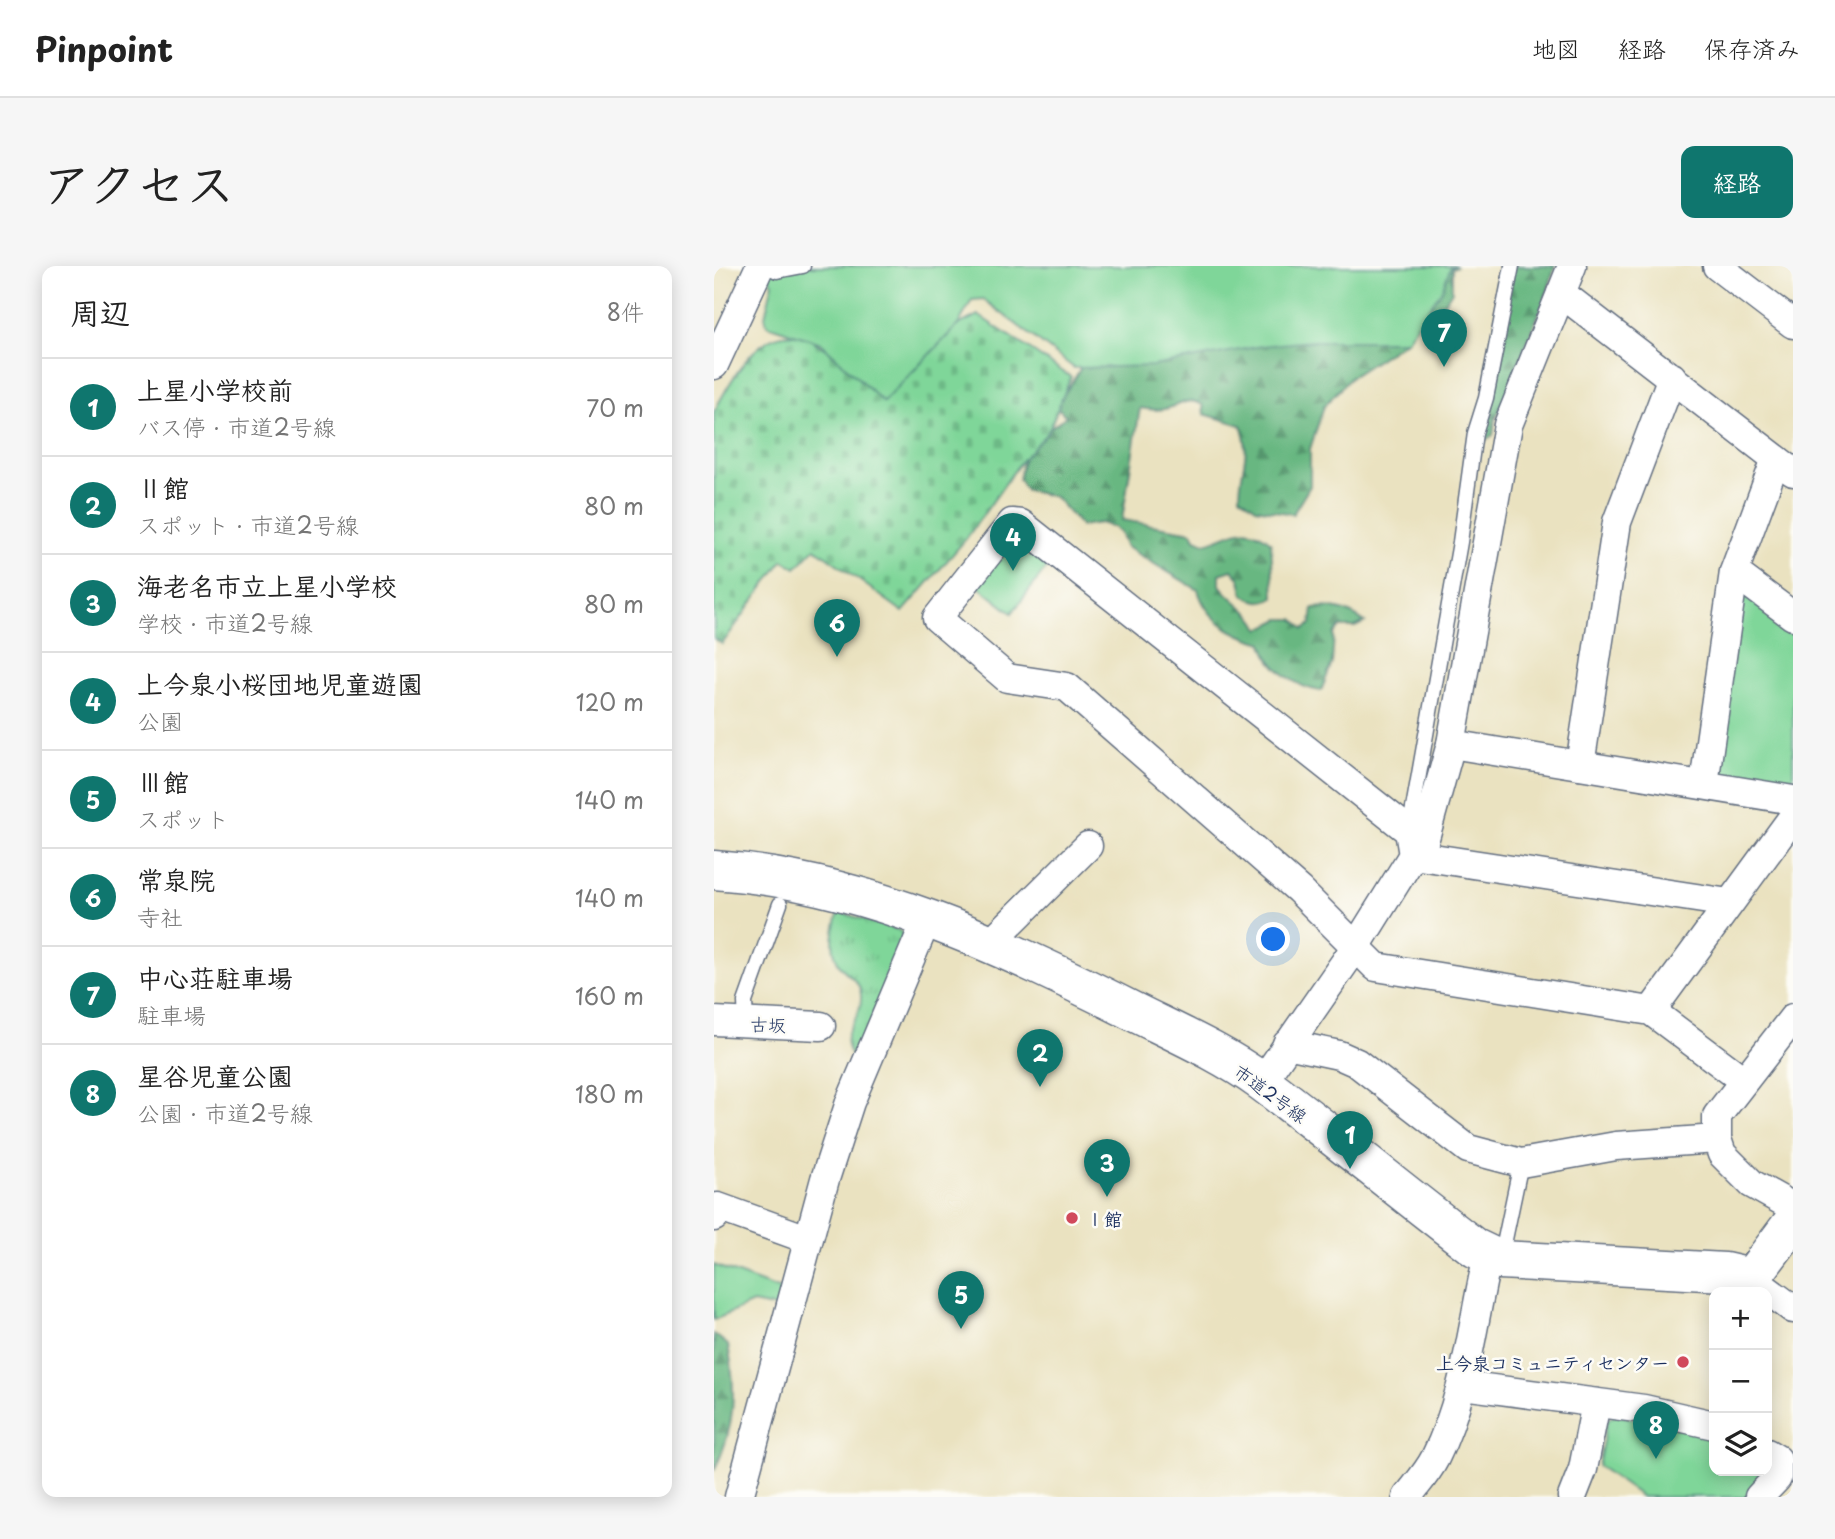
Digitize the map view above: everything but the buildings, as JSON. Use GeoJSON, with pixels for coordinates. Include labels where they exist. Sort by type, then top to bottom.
{"type":"FeatureCollection","features":[{"type":"Feature","properties":{"kind":"street"},"geometry":{"type":"LineString","coordinates":[[714,365],[760,266]]}},
{"type":"Feature","properties":{"kind":"street"},"geometry":{"type":"LineString","coordinates":[[1411,843],[1423,845],[1451,744],[1508,425],[1572,266]]}},
{"type":"Feature","properties":{"kind":"street"},"geometry":{"type":"LineString","coordinates":[[1717,266],[1793,324]]}},
{"type":"Feature","properties":{"kind":"street"},"geometry":{"type":"LineString","coordinates":[[1561,293],[1784,465],[1734,572],[1703,784]]}},
{"type":"Feature","properties":{"kind":"street"},"geometry":{"type":"LineString","coordinates":[[1580,765],[1617,522],[1672,377]]}},
{"type":"Feature","properties":{"kind":"street"},"geometry":{"type":"LineString","coordinates":[[1729,903],[1411,843],[1021,524],[1012,523],[937,618],[1007,678],[1068,687],[1299,890],[1357,945],[1376,967],[1651,1011],[1743,1080]]}},
{"type":"Feature","properties":{"kind":"street"},"geometry":{"type":"LineString","coordinates":[[1734,572],[1793,616]]}},
{"type":"Feature","properties":{"kind":"street"},"geometry":{"type":"LineString","coordinates":[[1451,744],[1793,800]]}},
{"type":"Feature","properties":{"kind":"street"},"geometry":{"type":"LineString","coordinates":[[1651,1011],[1793,817]]}},
{"type":"Feature","properties":{"kind":"street"},"geometry":{"type":"LineString","coordinates":[[1262,1082],[1357,945],[1411,843]]}},
{"type":"Feature","properties":{"kind":"street"},"geometry":{"type":"LineString","coordinates":[[989,944],[1088,846]]}},
{"type":"Feature","properties":{"kind":"street","name":"市道2号線"},"geometry":{"type":"LineString","coordinates":[[714,870],[803,883],[927,919],[989,944],[1166,1028],[1262,1082],[1517,1263],[1725,1272],[1751,1278]]}},
{"type":"Feature","properties":{"kind":"street"},"geometry":{"type":"LineString","coordinates":[[738,1497],[807,1239],[850,1102],[927,919]]}},
{"type":"Feature","properties":{"kind":"street"},"geometry":{"type":"LineString","coordinates":[[1793,1018],[1717,1116],[1717,1139],[1722,1154],[1752,1184],[1793,1207]]}},
{"type":"Feature","properties":{"kind":"street","name":"古坂"},"geometry":{"type":"LineString","coordinates":[[714,1021],[821,1026]]}},
{"type":"Feature","properties":{"kind":"street"},"geometry":{"type":"LineString","coordinates":[[1287,1044],[1339,1055],[1357,1063],[1468,1149],[1521,1163],[1616,1146],[1717,1139]]}},
{"type":"Feature","properties":{"kind":"street"},"geometry":{"type":"LineString","coordinates":[[714,1217],[718,1207],[807,1239]]}},
{"type":"Feature","properties":{"kind":"street"},"geometry":{"type":"LineString","coordinates":[[1793,1222],[1751,1278],[1793,1309]]}},
{"type":"Feature","properties":{"kind":"street"},"geometry":{"type":"LineString","coordinates":[[1407,1497],[1434,1460],[1452,1420],[1496,1250]]}},
{"type":"Feature","properties":{"kind":"street"},"geometry":{"type":"LineString","coordinates":[[1462,1385],[1694,1418],[1709,1422]]}},
{"type":"Feature","properties":{"kind":"street"},"geometry":{"type":"LineString","coordinates":[[1572,1497],[1583,1469],[1595,1403]]}},
{"type":"Feature","properties":{"kind":"street"},"geometry":{"type":"LineString","coordinates":[[1759,1497],[1777,1478],[1777,1459],[1772,1456]]}},
{"type":"Feature","properties":{"kind":"lane"},"geometry":{"type":"LineString","coordinates":[[766,266],[777,271],[803,266]]}},
{"type":"Feature","properties":{"kind":"lane"},"geometry":{"type":"LineString","coordinates":[[1411,843],[1475,433],[1486,398],[1513,266]]}},
{"type":"Feature","properties":{"kind":"lane"},"geometry":{"type":"LineString","coordinates":[[746,1023],[746,1002],[780,904]]}},
{"type":"Feature","properties":{"kind":"lane"},"geometry":{"type":"LineString","coordinates":[[1496,1250],[1521,1163]]}},
{"type":"Feature","properties":{"kind":"green space"},"geometry":{"type":"Polygon","coordinates":[[[768,266],[1451,266],[1442,290],[1406,341],[1311,341],[1261,346],[1153,366],[1074,368],[983,299],[972,300],[958,325],[883,402],[821,343],[767,325],[765,316],[773,283],[768,277],[768,266]]]}},
{"type":"Feature","properties":{"kind":"green space"},"geometry":{"type":"Polygon","coordinates":[[[1308,266],[1457,266],[1452,268],[1452,291],[1445,302],[1425,312],[1406,341],[1351,377],[1324,406],[1310,449],[1310,486],[1293,514],[1256,508],[1240,496],[1246,453],[1241,425],[1204,414],[1203,405],[1193,401],[1161,410],[1140,408],[1122,520],[1192,532],[1195,539],[1205,543],[1245,530],[1262,535],[1271,542],[1274,597],[1262,601],[1251,599],[1243,594],[1240,579],[1232,570],[1220,574],[1220,585],[1252,616],[1260,629],[1280,619],[1294,619],[1304,629],[1311,624],[1313,608],[1320,607],[1340,610],[1365,622],[1355,627],[1340,627],[1334,634],[1332,663],[1321,691],[1303,686],[1285,675],[1271,661],[1263,643],[1242,636],[1223,625],[1208,610],[1198,590],[1126,547],[1114,527],[1100,523],[1081,526],[1055,497],[1026,490],[1019,479],[1027,449],[1034,439],[1066,416],[1057,407],[1082,365],[1308,266]]]}},
{"type":"Feature","properties":{"kind":"green space"},"geometry":{"type":"Polygon","coordinates":[[[1509,266],[1555,266],[1547,294],[1495,420],[1493,435],[1487,439],[1481,438],[1509,266]]]}},
{"type":"Feature","properties":{"kind":"green space"},"geometry":{"type":"Polygon","coordinates":[[[978,315],[1071,377],[1048,432],[1022,460],[966,539],[903,612],[815,548],[796,568],[783,560],[722,644],[714,638],[714,412],[735,376],[754,352],[773,338],[791,335],[811,340],[832,354],[883,402],[958,325],[978,315]]]}},
{"type":"Feature","properties":{"kind":"green space"},"geometry":{"type":"Polygon","coordinates":[[[1015,537],[1053,559],[1012,613],[974,583],[1015,537]]]}},
{"type":"Feature","properties":{"kind":"green space"},"geometry":{"type":"Polygon","coordinates":[[[1749,594],[1793,627],[1793,790],[1718,775],[1738,599],[1749,594]]]}},
{"type":"Feature","properties":{"kind":"green space"},"geometry":{"type":"Polygon","coordinates":[[[839,912],[899,930],[908,941],[855,1062],[849,1051],[847,1034],[858,1014],[861,991],[835,956],[834,934],[839,912]]]}},
{"type":"Feature","properties":{"kind":"green space"},"geometry":{"type":"Polygon","coordinates":[[[714,1265],[783,1291],[777,1308],[753,1303],[714,1320],[714,1265]]]}},
{"type":"Feature","properties":{"kind":"green space"},"geometry":{"type":"Polygon","coordinates":[[[714,1334],[728,1345],[733,1394],[730,1425],[714,1471],[714,1334]]]}},
{"type":"Feature","properties":{"kind":"green space"},"geometry":{"type":"Polygon","coordinates":[[[1616,1415],[1709,1434],[1709,1476],[1763,1476],[1746,1497],[1642,1497],[1598,1466],[1607,1420],[1616,1415]]]}},
{"type":"Feature","properties":{"kind":"place","name":"中心荘駐車場"},"geometry":{"type":"Point","coordinates":[1444,367]}},
{"type":"Feature","properties":{"kind":"place","name":"上今泉小桜団地児童遊園"},"geometry":{"type":"Point","coordinates":[1013,571]}},
{"type":"Feature","properties":{"kind":"place","name":"常泉院"},"geometry":{"type":"Point","coordinates":[837,657]}},
{"type":"Feature","properties":{"kind":"place","name":"Ⅱ館"},"geometry":{"type":"Point","coordinates":[1040,1087]}},
{"type":"Feature","properties":{"kind":"place","name":"上星小学校前"},"geometry":{"type":"Point","coordinates":[1350,1169]}},
{"type":"Feature","properties":{"kind":"place","name":"海老名市立上星小学校"},"geometry":{"type":"Point","coordinates":[1107,1197]}},
{"type":"Feature","properties":{"kind":"place","name":"Ⅰ館"},"geometry":{"type":"Point","coordinates":[1072,1218]}},
{"type":"Feature","properties":{"kind":"place","name":"Ⅲ館"},"geometry":{"type":"Point","coordinates":[961,1329]}},
{"type":"Feature","properties":{"kind":"place","name":"上今泉コミュニティセンター"},"geometry":{"type":"Point","coordinates":[1683,1362]}},
{"type":"Feature","properties":{"kind":"place","name":"星谷児童公園"},"geometry":{"type":"Point","coordinates":[1656,1459]}}]}
